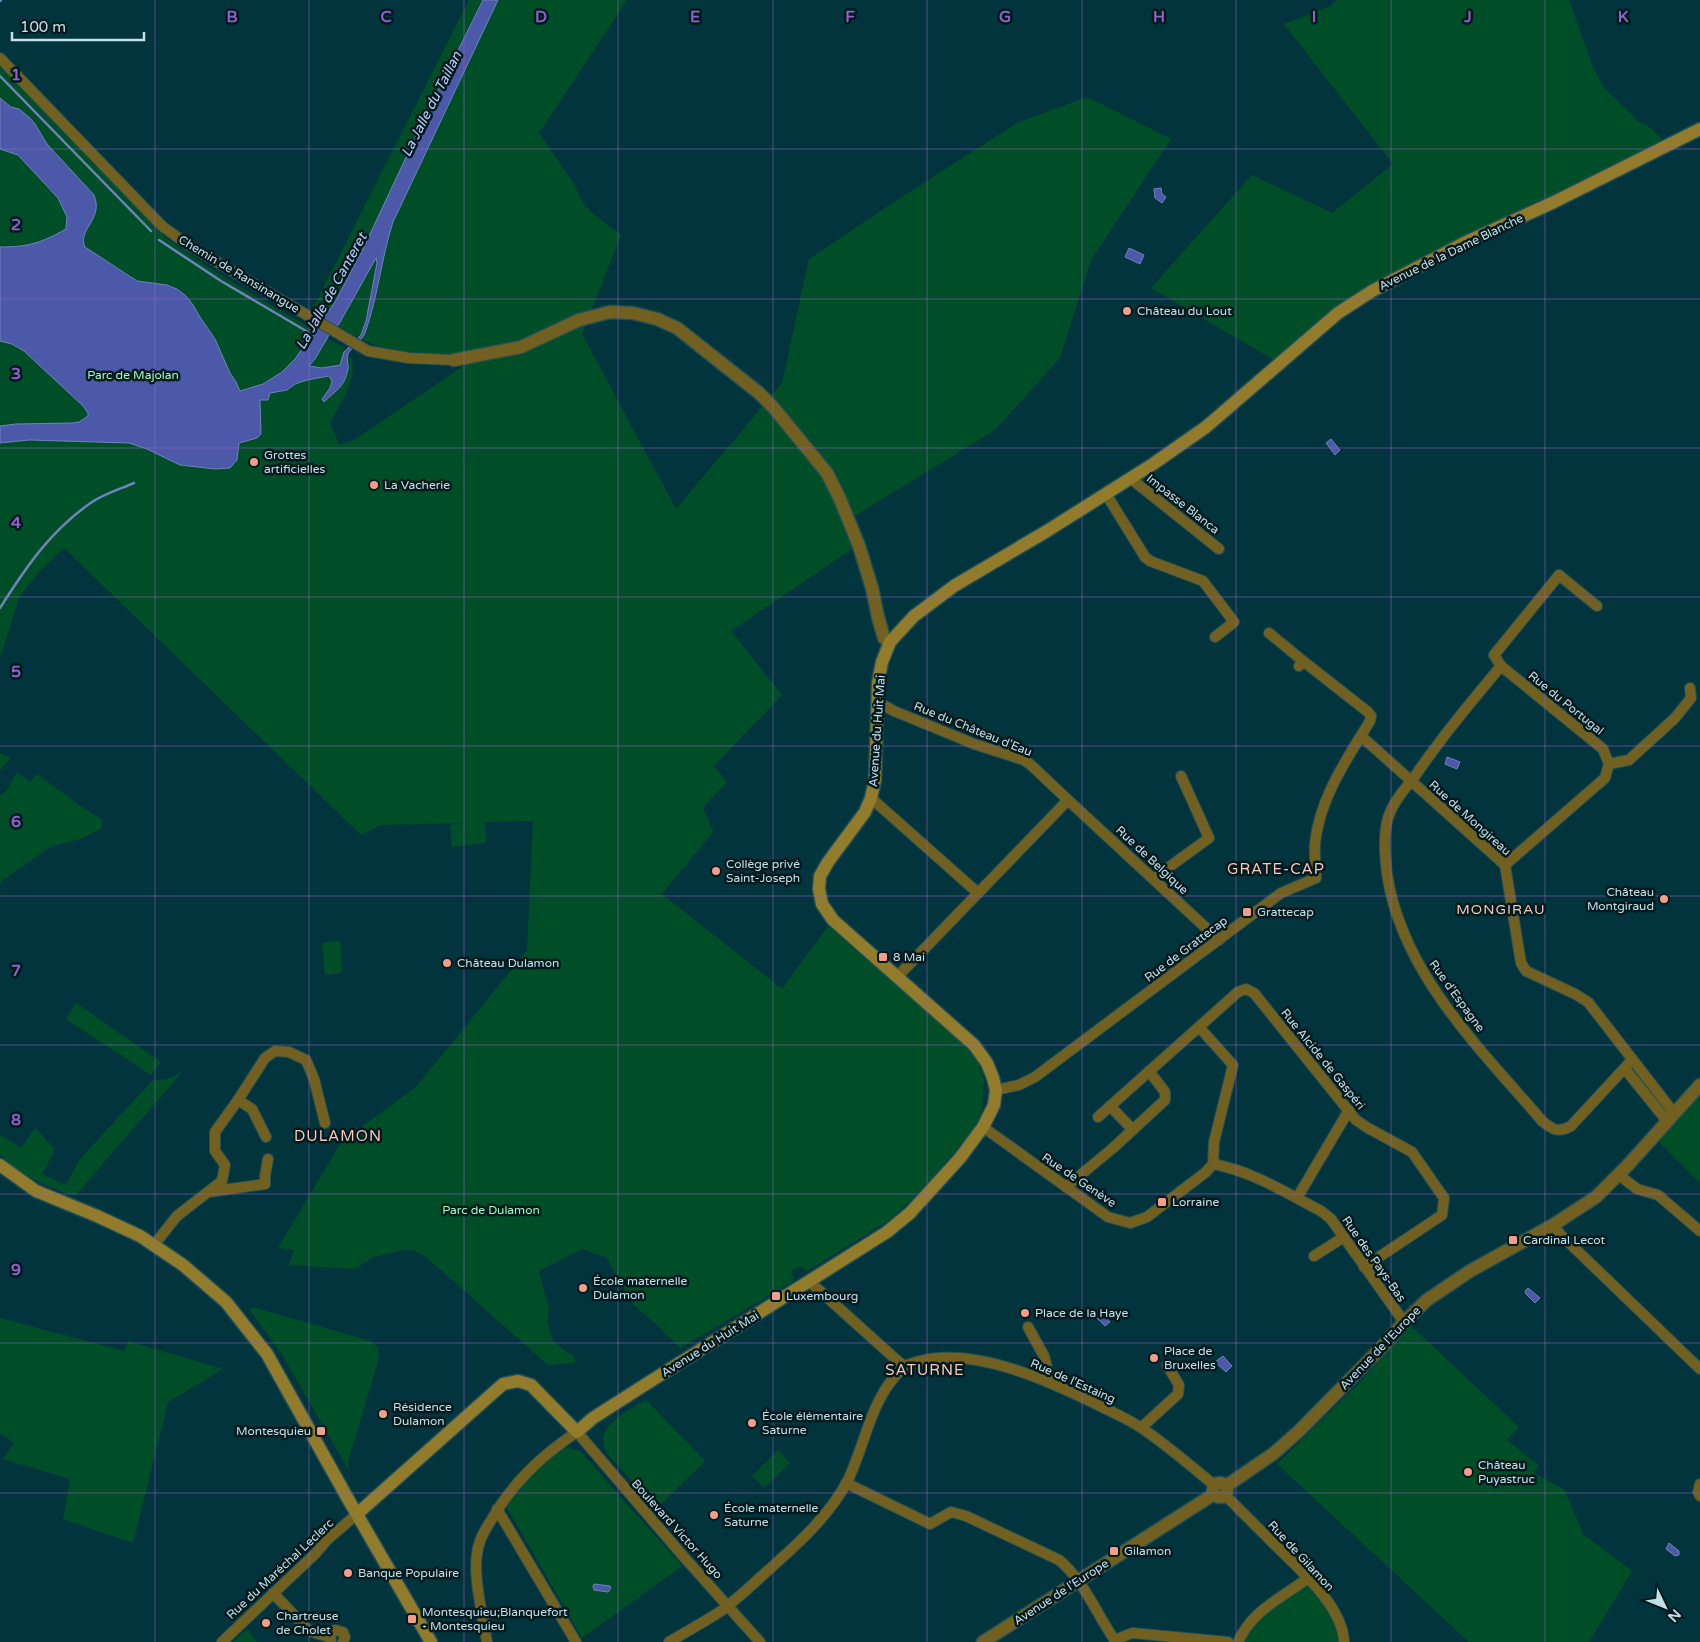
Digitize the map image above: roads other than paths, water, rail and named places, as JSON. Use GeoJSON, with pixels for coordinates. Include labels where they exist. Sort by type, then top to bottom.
{"type":"FeatureCollection","features":[{"type":"Feature","properties":{"kind":"main road","name":"Avenue de la Dame Blanche"},"geometry":{"type":"LineString","coordinates":[[1129,479],[1206,427],[1338,313],[1372,292],[1466,242],[1552,203],[1700,128]]}},
{"type":"Feature","properties":{"kind":"main road","name":"Avenue du Huit Mai"},"geometry":{"type":"LineString","coordinates":[[577,1432],[594,1418],[654,1378],[810,1282],[897,1225],[924,1200],[960,1158],[983,1127],[994,1106],[996,1090],[987,1063],[974,1045],[833,920],[822,904],[819,889],[820,876],[828,862],[865,812],[871,798],[875,780],[878,683],[882,662],[890,642],[914,616],[954,586],[1129,479]]}},
{"type":"Feature","properties":{"kind":"main road"},"geometry":{"type":"LineString","coordinates":[[0,1165],[36,1191],[115,1224],[154,1244],[204,1282],[226,1302],[267,1354],[431,1642]]}},
{"type":"Feature","properties":{"kind":"main road"},"geometry":{"type":"LineString","coordinates":[[357,1514],[503,1384],[514,1381],[531,1385],[577,1432]]}},
{"type":"Feature","properties":{"kind":"street","name":"Chemin de Ransinangue"},"geometry":{"type":"LineString","coordinates":[[0,58],[162,226],[188,245],[368,351],[409,358],[454,360],[521,346],[579,320],[610,312],[633,313],[657,318],[677,328],[773,406],[827,473],[859,546],[884,638],[890,642]]}},
{"type":"Feature","properties":{"kind":"street","name":"Impasse Blanca"},"geometry":{"type":"LineString","coordinates":[[1129,479],[1219,549]]}},
{"type":"Feature","properties":{"kind":"street"},"geometry":{"type":"LineString","coordinates":[[1106,494],[1145,557],[1150,561],[1197,578],[1207,585],[1234,622],[1215,636]]}},
{"type":"Feature","properties":{"kind":"street"},"geometry":{"type":"LineString","coordinates":[[1411,781],[1440,740],[1500,666],[1494,655],[1559,575],[1597,606]]}},
{"type":"Feature","properties":{"kind":"street"},"geometry":{"type":"LineString","coordinates":[[1269,633],[1301,663],[1368,712],[1371,716],[1370,721],[1361,736]]}},
{"type":"Feature","properties":{"kind":"street","name":"Rue du Portugal"},"geometry":{"type":"LineString","coordinates":[[1500,666],[1603,749],[1609,764]]}},
{"type":"Feature","properties":{"kind":"street"},"geometry":{"type":"LineString","coordinates":[[1506,866],[1605,778],[1609,764],[1629,760],[1674,718],[1691,698],[1690,688]]}},
{"type":"Feature","properties":{"kind":"street","name":"Rue du Château d'Eau"},"geometry":{"type":"LineString","coordinates":[[878,702],[894,711],[974,744],[1024,760],[1068,800]]}},
{"type":"Feature","properties":{"kind":"street","name":"Rue de Mongireau"},"geometry":{"type":"LineString","coordinates":[[1361,736],[1506,866],[1521,963],[1526,971],[1588,1002],[1632,1060],[1670,1117]]}},
{"type":"Feature","properties":{"kind":"street","name":"Rue de Grattecap"},"geometry":{"type":"LineString","coordinates":[[996,1090],[1020,1086],[1035,1077],[1281,893],[1316,878],[1315,842],[1322,812],[1334,782],[1349,753],[1361,736]]}},
{"type":"Feature","properties":{"kind":"street"},"geometry":{"type":"LineString","coordinates":[[1154,878],[1209,838],[1181,776]]}},
{"type":"Feature","properties":{"kind":"street","name":"Rue d'Espagne"},"geometry":{"type":"LineString","coordinates":[[1411,781],[1394,805],[1388,818],[1385,858],[1390,891],[1402,928],[1420,966],[1459,1024],[1551,1129],[1563,1130],[1571,1126],[1632,1060]]}},
{"type":"Feature","properties":{"kind":"street"},"geometry":{"type":"LineString","coordinates":[[871,798],[978,893]]}},
{"type":"Feature","properties":{"kind":"street"},"geometry":{"type":"LineString","coordinates":[[898,976],[1068,800]]}},
{"type":"Feature","properties":{"kind":"street","name":"Rue de Belgique"},"geometry":{"type":"LineString","coordinates":[[1068,800],[1219,940]]}},
{"type":"Feature","properties":{"kind":"street","name":"Rue Alcide de Gaspéri"},"geometry":{"type":"LineString","coordinates":[[1098,1117],[1238,992],[1246,990],[1254,993],[1356,1120],[1412,1152],[1444,1198],[1442,1215],[1364,1267]]}},
{"type":"Feature","properties":{"kind":"street"},"geometry":{"type":"LineString","coordinates":[[1199,1027],[1232,1065],[1214,1142],[1213,1164]]}},
{"type":"Feature","properties":{"kind":"street"},"geometry":{"type":"LineString","coordinates":[[154,1244],[176,1216],[222,1181],[225,1165],[215,1151],[215,1132],[265,1058],[275,1051],[289,1052],[306,1060],[314,1079],[325,1123]]}},
{"type":"Feature","properties":{"kind":"street"},"geometry":{"type":"LineString","coordinates":[[1625,1069],[1670,1117]]}},
{"type":"Feature","properties":{"kind":"street"},"geometry":{"type":"LineString","coordinates":[[1066,1188],[1166,1100],[1165,1092],[1149,1071]]}},
{"type":"Feature","properties":{"kind":"street","name":"Avenue de l'Europe"},"geometry":{"type":"LineString","coordinates":[[983,1642],[1258,1465],[1292,1437],[1427,1300],[1470,1271],[1553,1225],[1596,1197],[1619,1175],[1700,1085]]}},
{"type":"Feature","properties":{"kind":"street"},"geometry":{"type":"LineString","coordinates":[[238,1100],[252,1109],[266,1138]]}},
{"type":"Feature","properties":{"kind":"street"},"geometry":{"type":"LineString","coordinates":[[1110,1106],[1133,1130]]}},
{"type":"Feature","properties":{"kind":"street"},"geometry":{"type":"LineString","coordinates":[[1297,1198],[1349,1110]]}},
{"type":"Feature","properties":{"kind":"street","name":"Rue de Genève"},"geometry":{"type":"LineString","coordinates":[[983,1127],[1108,1217],[1130,1223],[1147,1217],[1206,1172],[1213,1164]]}},
{"type":"Feature","properties":{"kind":"street"},"geometry":{"type":"LineString","coordinates":[[205,1193],[265,1184],[268,1159]]}},
{"type":"Feature","properties":{"kind":"street","name":"Rue des Pays-Bas"},"geometry":{"type":"LineString","coordinates":[[1213,1164],[1235,1168],[1321,1211],[1344,1237],[1404,1322]]}},
{"type":"Feature","properties":{"kind":"street"},"geometry":{"type":"LineString","coordinates":[[1619,1175],[1636,1188],[1658,1195],[1700,1231]]}},
{"type":"Feature","properties":{"kind":"street"},"geometry":{"type":"LineString","coordinates":[[1553,1225],[1561,1235],[1700,1369]]}},
{"type":"Feature","properties":{"kind":"street"},"geometry":{"type":"LineString","coordinates":[[1314,1256],[1344,1237]]}},
{"type":"Feature","properties":{"kind":"street"},"geometry":{"type":"LineString","coordinates":[[669,1642],[728,1605],[786,1554],[815,1525],[834,1502],[846,1483],[872,1414],[886,1385],[904,1366],[810,1282]]}},
{"type":"Feature","properties":{"kind":"street"},"geometry":{"type":"LineString","coordinates":[[1028,1327],[1044,1356],[1051,1383]]}},
{"type":"Feature","properties":{"kind":"street","name":"Rue de l'Estaing"},"geometry":{"type":"LineString","coordinates":[[904,1366],[928,1359],[962,1359],[990,1363],[1026,1373],[1051,1383],[1142,1428],[1178,1454],[1220,1490]]}},
{"type":"Feature","properties":{"kind":"street"},"geometry":{"type":"LineString","coordinates":[[1142,1428],[1178,1394],[1179,1386],[1167,1365]]}},
{"type":"Feature","properties":{"kind":"street","name":"Avenue du Huit Mai"},"geometry":{"type":"LineString","coordinates":[[486,1642],[477,1576],[477,1553],[484,1532],[498,1509],[527,1471],[577,1432]]}},
{"type":"Feature","properties":{"kind":"street","name":"Boulevard Victor Hugo"},"geometry":{"type":"LineString","coordinates":[[577,1432],[670,1542],[760,1642]]}},
{"type":"Feature","properties":{"kind":"street"},"geometry":{"type":"LineString","coordinates":[[846,1483],[930,1524],[950,1512],[966,1516],[1059,1560],[1078,1582],[1116,1641],[1132,1633],[1228,1642]]}},
{"type":"Feature","properties":{"kind":"street"},"geometry":{"type":"LineString","coordinates":[[1700,1484],[1698,1492],[1700,1496]]}},
{"type":"Feature","properties":{"kind":"street","name":"Rue de Gilamon"},"geometry":{"type":"LineString","coordinates":[[1220,1490],[1308,1578],[1324,1597],[1337,1618],[1344,1634],[1344,1642]]}},
{"type":"Feature","properties":{"kind":"street"},"geometry":{"type":"LineString","coordinates":[[498,1509],[576,1642]]}},
{"type":"Feature","properties":{"kind":"street","name":"Rue du Maréchal Leclerc"},"geometry":{"type":"LineString","coordinates":[[222,1642],[315,1554],[327,1540],[357,1514]]}},
{"type":"Feature","properties":{"kind":"street"},"geometry":{"type":"LineString","coordinates":[[1238,1642],[1247,1626],[1259,1612],[1308,1578]]}},
{"type":"Feature","properties":{"kind":"street"},"geometry":{"type":"LineString","coordinates":[[273,1593],[310,1631],[330,1640],[333,1631],[340,1631],[344,1634],[343,1642]]}},
{"type":"Feature","properties":{"kind":"water"},"geometry":{"type":"Polygon","coordinates":[[[483,0],[498,0],[393,222],[365,333],[348,354],[348,369],[342,384],[324,402],[322,399],[330,388],[332,381],[329,376],[295,384],[287,390],[270,393],[268,400],[260,400],[261,434],[257,438],[239,443],[237,460],[230,468],[215,469],[180,465],[147,449],[129,443],[29,440],[0,443],[0,426],[79,422],[88,416],[88,413],[83,406],[24,351],[12,344],[0,341],[0,247],[27,245],[49,238],[66,229],[67,217],[58,198],[18,155],[0,149],[0,98],[30,118],[47,144],[94,195],[96,211],[84,235],[85,247],[137,281],[167,285],[177,289],[186,296],[215,339],[240,391],[263,384],[282,372],[295,359],[335,302],[363,249],[423,121],[483,0]],[[376,258],[339,324],[329,335],[309,366],[322,368],[340,365],[344,352],[361,335],[366,321],[377,263],[376,258]]]}},
{"type":"Feature","properties":{"kind":"water"},"geometry":{"type":"Polygon","coordinates":[[[1161,188],[1162,194],[1166,197],[1162,203],[1155,198],[1154,189],[1161,188]]]}},
{"type":"Feature","properties":{"kind":"water"},"geometry":{"type":"Polygon","coordinates":[[[1129,248],[1144,255],[1140,264],[1125,257],[1129,248]]]}},
{"type":"Feature","properties":{"kind":"water"},"geometry":{"type":"Polygon","coordinates":[[[1331,439],[1340,450],[1335,455],[1326,443],[1331,439]]]}},
{"type":"Feature","properties":{"kind":"water"},"geometry":{"type":"Polygon","coordinates":[[[1447,757],[1460,762],[1457,769],[1445,764],[1447,757]]]}},
{"type":"Feature","properties":{"kind":"water"},"geometry":{"type":"Polygon","coordinates":[[[1528,1288],[1540,1298],[1535,1303],[1526,1294],[1525,1291],[1528,1288]]]}},
{"type":"Feature","properties":{"kind":"water"},"geometry":{"type":"Polygon","coordinates":[[[1100,1311],[1110,1322],[1105,1326],[1095,1316],[1100,1311]]]}},
{"type":"Feature","properties":{"kind":"water"},"geometry":{"type":"Polygon","coordinates":[[[1223,1356],[1232,1366],[1226,1372],[1215,1362],[1223,1356]]]}},
{"type":"Feature","properties":{"kind":"water"},"geometry":{"type":"Polygon","coordinates":[[[1669,1543],[1679,1551],[1679,1555],[1675,1556],[1666,1549],[1669,1543]]]}},
{"type":"Feature","properties":{"kind":"water"},"geometry":{"type":"Polygon","coordinates":[[[594,1584],[610,1586],[611,1588],[608,1592],[594,1590],[594,1584]]]}},
{"type":"Feature","properties":{"kind":"waterway"},"geometry":{"type":"LineString","coordinates":[[0,76],[151,231]]}},
{"type":"Feature","properties":{"kind":"waterway","name":"La Jalle de Canteret"},"geometry":{"type":"LineString","coordinates":[[159,240],[221,281],[313,335]]}},
{"type":"Feature","properties":{"kind":"waterway"},"geometry":{"type":"LineString","coordinates":[[0,608],[40,550],[64,525],[92,502],[134,483]]}},
{"type":"Feature","properties":{"kind":"place","name":"Château du Lout"},"geometry":{"type":"Point","coordinates":[1127,311]}},
{"type":"Feature","properties":{"kind":"place","name":"Grottes artificielles"},"geometry":{"type":"Point","coordinates":[254,462]}},
{"type":"Feature","properties":{"kind":"place","name":"La Vacherie"},"geometry":{"type":"Point","coordinates":[374,485]}},
{"type":"Feature","properties":{"kind":"place","name":"Collège privé Saint-Joseph"},"geometry":{"type":"Point","coordinates":[716,871]}},
{"type":"Feature","properties":{"kind":"place","name":"Château Montgiraud"},"geometry":{"type":"Point","coordinates":[1664,899]}},
{"type":"Feature","properties":{"kind":"place","name":"Grattecap"},"geometry":{"type":"Point","coordinates":[1247,912]}},
{"type":"Feature","properties":{"kind":"place","name":"8 Mai"},"geometry":{"type":"Point","coordinates":[883,957]}},
{"type":"Feature","properties":{"kind":"place","name":"Château Dulamon"},"geometry":{"type":"Point","coordinates":[447,963]}},
{"type":"Feature","properties":{"kind":"place","name":"Lorraine"},"geometry":{"type":"Point","coordinates":[1162,1202]}},
{"type":"Feature","properties":{"kind":"place","name":"Cardinal Lecot"},"geometry":{"type":"Point","coordinates":[1513,1240]}},
{"type":"Feature","properties":{"kind":"place","name":"École maternelle Dulamon"},"geometry":{"type":"Point","coordinates":[583,1288]}},
{"type":"Feature","properties":{"kind":"place","name":"Luxembourg"},"geometry":{"type":"Point","coordinates":[776,1296]}},
{"type":"Feature","properties":{"kind":"place","name":"Place de la Haye"},"geometry":{"type":"Point","coordinates":[1025,1313]}},
{"type":"Feature","properties":{"kind":"place","name":"Place de Bruxelles"},"geometry":{"type":"Point","coordinates":[1154,1358]}},
{"type":"Feature","properties":{"kind":"place","name":"Résidence Dulamon"},"geometry":{"type":"Point","coordinates":[383,1414]}},
{"type":"Feature","properties":{"kind":"place","name":"École élémentaire Saturne"},"geometry":{"type":"Point","coordinates":[752,1423]}},
{"type":"Feature","properties":{"kind":"place","name":"Montesquieu"},"geometry":{"type":"Point","coordinates":[321,1431]}},
{"type":"Feature","properties":{"kind":"place","name":"Château Puyastruc"},"geometry":{"type":"Point","coordinates":[1468,1472]}},
{"type":"Feature","properties":{"kind":"place","name":"École maternelle Saturne"},"geometry":{"type":"Point","coordinates":[714,1515]}},
{"type":"Feature","properties":{"kind":"place","name":"Gilamon"},"geometry":{"type":"Point","coordinates":[1114,1551]}},
{"type":"Feature","properties":{"kind":"place","name":"Banque Populaire"},"geometry":{"type":"Point","coordinates":[348,1573]}},
{"type":"Feature","properties":{"kind":"place","name":"Montesquieu;Blanquefort - Montesquieu"},"geometry":{"type":"Point","coordinates":[412,1619]}},
{"type":"Feature","properties":{"kind":"place","name":"Chartreuse de Cholet"},"geometry":{"type":"Point","coordinates":[266,1623]}},
{"type":"Feature","properties":{"kind":"district","name":"GRATE-CAP"},"geometry":{"type":"Point","coordinates":[1276,869]}},
{"type":"Feature","properties":{"kind":"district","name":"MONGIRAU"},"geometry":{"type":"Point","coordinates":[1501,909]}},
{"type":"Feature","properties":{"kind":"district","name":"DULAMON"},"geometry":{"type":"Point","coordinates":[338,1136]}},
{"type":"Feature","properties":{"kind":"district","name":"SATURNE"},"geometry":{"type":"Point","coordinates":[925,1370]}},
{"type":"Feature","properties":{"kind":"water label","name":"La Jalle du Taillan"},"geometry":{"type":"Point","coordinates":[431,104]}},
{"type":"Feature","properties":{"kind":"park label","name":"Parc de Majolan"},"geometry":{"type":"Point","coordinates":[133,375]}},
{"type":"Feature","properties":{"kind":"park label","name":"Parc de Dulamon"},"geometry":{"type":"Point","coordinates":[491,1210]}}]}
